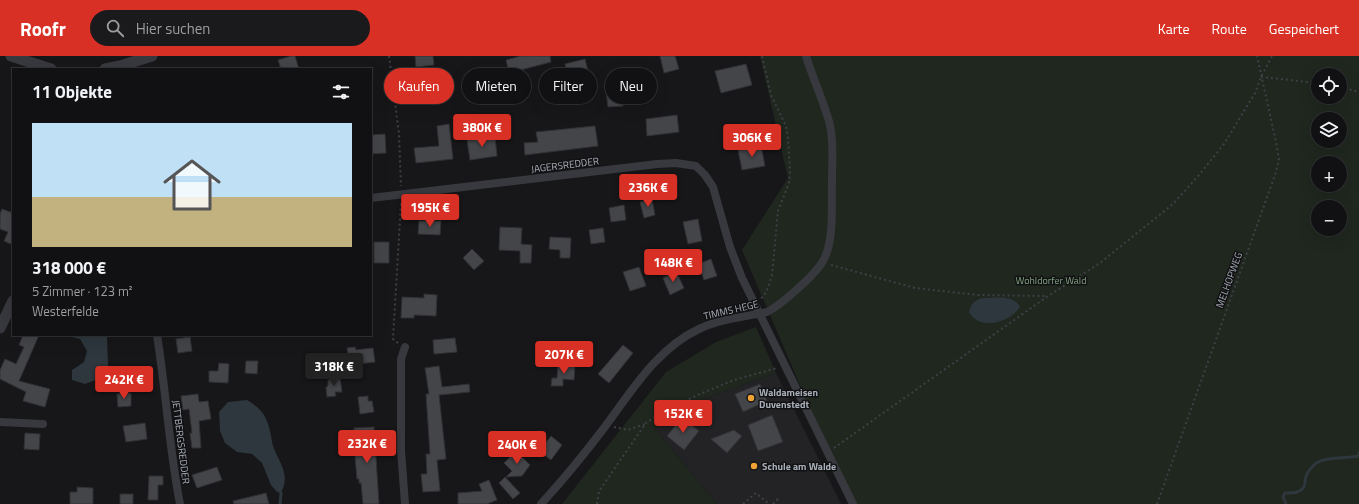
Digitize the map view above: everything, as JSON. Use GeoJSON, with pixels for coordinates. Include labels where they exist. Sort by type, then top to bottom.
{"type":"FeatureCollection","features":[{"type":"Feature","properties":{"kind":"street"},"geometry":{"type":"LineString","coordinates":[[11,56],[48,68]]}},
{"type":"Feature","properties":{"kind":"street"},"geometry":{"type":"LineString","coordinates":[[110,68],[152,56]]}},
{"type":"Feature","properties":{"kind":"street","name":"TIMMS HEGE"},"geometry":{"type":"LineString","coordinates":[[541,504],[606,426],[652,365],[674,344],[685,336],[712,323],[767,312],[781,303],[817,269],[823,261],[827,253],[831,233],[831,135],[827,117],[806,56]]}},
{"type":"Feature","properties":{"kind":"street","name":"JAGERSREDDER"},"geometry":{"type":"LineString","coordinates":[[372,198],[657,164],[676,163],[696,166],[705,175],[713,187],[730,247],[753,303],[766,325],[853,504]]}},
{"type":"Feature","properties":{"kind":"street"},"geometry":{"type":"LineString","coordinates":[[0,328],[12,303]]}},
{"type":"Feature","properties":{"kind":"street","name":"JETTBERGSREDDER"},"geometry":{"type":"LineString","coordinates":[[157,336],[163,373],[174,473],[180,504]]}},
{"type":"Feature","properties":{"kind":"street"},"geometry":{"type":"LineString","coordinates":[[405,347],[401,359],[401,450],[405,504]]}},
{"type":"Feature","properties":{"kind":"street"},"geometry":{"type":"LineString","coordinates":[[0,422],[43,424]]}},
{"type":"Feature","properties":{"kind":"path"},"geometry":{"type":"LineString","coordinates":[[753,303],[763,297],[768,288],[772,275],[778,211],[790,178],[786,126],[771,95],[762,56]]}},
{"type":"Feature","properties":{"kind":"path","name":"MELHOPWEG"},"geometry":{"type":"LineString","coordinates":[[1157,504],[1276,175],[1279,160],[1257,56]]}},
{"type":"Feature","properties":{"kind":"path"},"geometry":{"type":"LineString","coordinates":[[827,453],[1048,296],[1100,263],[1173,204],[1224,144],[1255,93],[1261,77],[1272,56]]}},
{"type":"Feature","properties":{"kind":"path"},"geometry":{"type":"LineString","coordinates":[[1261,77],[1311,82]]}},
{"type":"Feature","properties":{"kind":"path"},"geometry":{"type":"LineString","coordinates":[[1347,89],[1359,92]]}},
{"type":"Feature","properties":{"kind":"path"},"geometry":{"type":"LineString","coordinates":[[823,261],[832,266],[915,288],[978,295],[1048,296]]}},
{"type":"Feature","properties":{"kind":"path"},"geometry":{"type":"LineString","coordinates":[[606,426],[628,430],[646,423],[664,411],[700,394],[734,380],[785,366]]}},
{"type":"Feature","properties":{"kind":"path"},"geometry":{"type":"LineString","coordinates":[[597,504],[599,491],[646,423]]}},
{"type":"Feature","properties":{"kind":"path"},"geometry":{"type":"LineString","coordinates":[[743,504],[756,493],[769,504]]}},
{"type":"Feature","properties":{"kind":"path"},"geometry":{"type":"LineString","coordinates":[[773,504],[778,499]]}},
{"type":"Feature","properties":{"kind":"shaded area"},"geometry":{"type":"Polygon","coordinates":[[[983,298],[1009,298],[1020,307],[1009,317],[995,323],[980,322],[969,312],[974,302],[983,298]]]}},
{"type":"Feature","properties":{"kind":"shaded area"},"geometry":{"type":"Polygon","coordinates":[[[68,336],[107,336],[108,365],[98,379],[85,384],[72,380],[72,370],[84,362],[87,351],[80,339],[68,336]]]}},
{"type":"Feature","properties":{"kind":"shaded area","name":"Schule am Walde"},"geometry":{"type":"Polygon","coordinates":[[[776,373],[841,504],[717,504],[655,429],[673,410],[776,373]]]}},
{"type":"Feature","properties":{"kind":"shaded area"},"geometry":{"type":"Polygon","coordinates":[[[247,400],[260,410],[267,422],[273,446],[284,474],[285,480],[281,493],[277,492],[271,485],[262,463],[252,454],[237,452],[225,443],[220,431],[219,412],[228,402],[247,400]]]}},
{"type":"Feature","properties":{"kind":"green space","name":"Wohldorfer Wald"},"geometry":{"type":"Polygon","coordinates":[[[760,56],[1359,56],[1359,504],[851,504],[742,250],[788,178],[760,56]]]}},
{"type":"Feature","properties":{"kind":"green space"},"geometry":{"type":"Polygon","coordinates":[[[756,327],[776,373],[673,410],[655,429],[717,504],[562,504],[666,372],[716,342],[756,327]]]}},
{"type":"Feature","properties":{"kind":"building"},"geometry":{"type":"Polygon","coordinates":[[[295,56],[299,68],[281,68],[278,60],[295,56]]]}},
{"type":"Feature","properties":{"kind":"building"},"geometry":{"type":"Polygon","coordinates":[[[415,56],[433,56],[434,65],[416,67],[415,56]]]}},
{"type":"Feature","properties":{"kind":"building"},"geometry":{"type":"Polygon","coordinates":[[[521,56],[550,56],[551,62],[528,68],[508,68],[506,60],[521,56]]]}},
{"type":"Feature","properties":{"kind":"building"},"geometry":{"type":"Polygon","coordinates":[[[660,56],[675,56],[679,69],[664,73],[660,56]]]}},
{"type":"Feature","properties":{"kind":"building"},"geometry":{"type":"Polygon","coordinates":[[[585,59],[587,68],[566,68],[565,64],[585,59]]]}},
{"type":"Feature","properties":{"kind":"building"},"geometry":{"type":"Polygon","coordinates":[[[746,64],[752,85],[721,93],[715,71],[746,64]]]}},
{"type":"Feature","properties":{"kind":"building"},"geometry":{"type":"Polygon","coordinates":[[[608,104],[623,104],[623,106],[608,107],[608,104]]]}},
{"type":"Feature","properties":{"kind":"building"},"geometry":{"type":"Polygon","coordinates":[[[677,115],[679,132],[647,136],[646,119],[677,115]]]}},
{"type":"Feature","properties":{"kind":"building"},"geometry":{"type":"Polygon","coordinates":[[[449,124],[453,159],[416,163],[414,148],[439,146],[437,126],[449,124]]]}},
{"type":"Feature","properties":{"kind":"building"},"geometry":{"type":"Polygon","coordinates":[[[595,126],[598,146],[525,155],[524,143],[538,142],[536,132],[595,126]]]}},
{"type":"Feature","properties":{"kind":"building"},"geometry":{"type":"Polygon","coordinates":[[[385,134],[386,153],[372,154],[372,135],[385,134]]]}},
{"type":"Feature","properties":{"kind":"building"},"geometry":{"type":"Polygon","coordinates":[[[495,137],[497,156],[470,160],[467,140],[495,137]]]}},
{"type":"Feature","properties":{"kind":"building"},"geometry":{"type":"Polygon","coordinates":[[[761,145],[765,166],[742,170],[738,150],[761,145]]]}},
{"type":"Feature","properties":{"kind":"building"},"geometry":{"type":"Polygon","coordinates":[[[652,199],[655,215],[644,218],[640,202],[652,199]]]}},
{"type":"Feature","properties":{"kind":"building"},"geometry":{"type":"Polygon","coordinates":[[[624,205],[626,220],[611,222],[609,208],[624,205]]]}},
{"type":"Feature","properties":{"kind":"building"},"geometry":{"type":"Polygon","coordinates":[[[2,209],[12,213],[12,245],[4,241],[8,232],[0,229],[0,214],[2,209]]]}},
{"type":"Feature","properties":{"kind":"building"},"geometry":{"type":"Polygon","coordinates":[[[698,219],[702,241],[688,244],[683,222],[698,219]]]}},
{"type":"Feature","properties":{"kind":"building"},"geometry":{"type":"Polygon","coordinates":[[[419,221],[441,221],[440,235],[418,234],[419,221]]]}},
{"type":"Feature","properties":{"kind":"building"},"geometry":{"type":"Polygon","coordinates":[[[500,227],[522,228],[521,244],[532,245],[531,263],[520,263],[520,251],[499,250],[500,227]]]}},
{"type":"Feature","properties":{"kind":"building"},"geometry":{"type":"Polygon","coordinates":[[[603,228],[605,242],[591,244],[589,230],[603,228]]]}},
{"type":"Feature","properties":{"kind":"building"},"geometry":{"type":"Polygon","coordinates":[[[550,237],[571,238],[570,258],[560,258],[560,250],[549,249],[550,237]]]}},
{"type":"Feature","properties":{"kind":"building"},"geometry":{"type":"Polygon","coordinates":[[[374,242],[389,242],[389,263],[374,263],[374,242]]]}},
{"type":"Feature","properties":{"kind":"building"},"geometry":{"type":"Polygon","coordinates":[[[472,249],[484,261],[474,270],[463,258],[472,249]]]}},
{"type":"Feature","properties":{"kind":"building"},"geometry":{"type":"Polygon","coordinates":[[[711,259],[717,276],[704,280],[698,264],[711,259]]]}},
{"type":"Feature","properties":{"kind":"building"},"geometry":{"type":"Polygon","coordinates":[[[639,267],[646,286],[630,291],[623,272],[639,267]]]}},
{"type":"Feature","properties":{"kind":"building"},"geometry":{"type":"Polygon","coordinates":[[[676,271],[684,288],[670,295],[663,278],[676,271]]]}},
{"type":"Feature","properties":{"kind":"building"},"geometry":{"type":"Polygon","coordinates":[[[424,294],[437,295],[436,316],[414,315],[414,318],[401,318],[402,297],[424,298],[424,294]]]}},
{"type":"Feature","properties":{"kind":"building"},"geometry":{"type":"Polygon","coordinates":[[[23,336],[39,336],[19,381],[50,389],[45,407],[23,401],[26,392],[0,379],[0,370],[5,359],[16,364],[24,347],[19,345],[23,336]]]}},
{"type":"Feature","properties":{"kind":"building"},"geometry":{"type":"Polygon","coordinates":[[[190,337],[192,351],[178,353],[176,339],[190,337]]]}},
{"type":"Feature","properties":{"kind":"building"},"geometry":{"type":"Polygon","coordinates":[[[455,338],[457,352],[434,354],[433,340],[455,338]]]}},
{"type":"Feature","properties":{"kind":"building"},"geometry":{"type":"Polygon","coordinates":[[[623,345],[633,353],[609,383],[598,374],[623,345]]]}},
{"type":"Feature","properties":{"kind":"building"},"geometry":{"type":"Polygon","coordinates":[[[355,347],[356,350],[373,348],[375,362],[358,364],[358,367],[350,368],[347,348],[355,347]]]}},
{"type":"Feature","properties":{"kind":"building"},"geometry":{"type":"Polygon","coordinates":[[[246,361],[258,361],[257,374],[245,373],[246,361]]]}},
{"type":"Feature","properties":{"kind":"building"},"geometry":{"type":"Polygon","coordinates":[[[219,363],[229,364],[228,383],[209,382],[209,371],[218,371],[219,363]]]}},
{"type":"Feature","properties":{"kind":"building"},"geometry":{"type":"Polygon","coordinates":[[[558,364],[575,365],[574,380],[563,379],[563,386],[551,386],[552,378],[557,378],[558,364]]]}},
{"type":"Feature","properties":{"kind":"building"},"geometry":{"type":"Polygon","coordinates":[[[439,366],[442,387],[469,384],[470,392],[439,395],[446,459],[437,460],[440,491],[423,492],[421,474],[427,474],[426,454],[430,454],[426,394],[429,394],[425,368],[439,366]]]}},
{"type":"Feature","properties":{"kind":"building"},"geometry":{"type":"Polygon","coordinates":[[[340,378],[342,392],[335,392],[336,396],[327,397],[326,387],[328,386],[328,380],[340,378]]]}},
{"type":"Feature","properties":{"kind":"building","name":"Waldameisen Duvenstedt"},"geometry":{"type":"Polygon","coordinates":[[[760,384],[767,401],[743,412],[735,394],[760,384]]]}},
{"type":"Feature","properties":{"kind":"building"},"geometry":{"type":"Polygon","coordinates":[[[131,393],[131,406],[118,407],[117,394],[131,393]]]}},
{"type":"Feature","properties":{"kind":"building"},"geometry":{"type":"Polygon","coordinates":[[[198,394],[199,402],[208,401],[211,419],[199,421],[201,448],[192,448],[189,409],[183,410],[181,396],[198,394]]]}},
{"type":"Feature","properties":{"kind":"building"},"geometry":{"type":"Polygon","coordinates":[[[368,396],[368,401],[372,401],[374,412],[360,414],[358,397],[368,396]]]}},
{"type":"Feature","properties":{"kind":"building"},"geometry":{"type":"Polygon","coordinates":[[[772,415],[783,442],[758,451],[748,425],[772,415]]]}},
{"type":"Feature","properties":{"kind":"building"},"geometry":{"type":"Polygon","coordinates":[[[682,417],[699,431],[684,450],[667,436],[682,417]]]}},
{"type":"Feature","properties":{"kind":"building"},"geometry":{"type":"Polygon","coordinates":[[[145,423],[147,439],[126,442],[123,426],[145,423]]]}},
{"type":"Feature","properties":{"kind":"building"},"geometry":{"type":"Polygon","coordinates":[[[374,427],[379,504],[363,504],[361,483],[359,483],[359,479],[357,479],[355,456],[358,455],[357,440],[354,440],[354,428],[374,427]]]}},
{"type":"Feature","properties":{"kind":"building"},"geometry":{"type":"Polygon","coordinates":[[[734,430],[742,436],[727,453],[711,439],[734,430]]]}},
{"type":"Feature","properties":{"kind":"building"},"geometry":{"type":"Polygon","coordinates":[[[25,433],[40,434],[39,450],[24,449],[25,433]]]}},
{"type":"Feature","properties":{"kind":"building"},"geometry":{"type":"Polygon","coordinates":[[[551,436],[562,445],[551,460],[539,451],[551,436]]]}},
{"type":"Feature","properties":{"kind":"building"},"geometry":{"type":"Polygon","coordinates":[[[516,451],[530,465],[522,476],[506,477],[512,471],[504,463],[516,451]]]}},
{"type":"Feature","properties":{"kind":"building"},"geometry":{"type":"Polygon","coordinates":[[[217,467],[222,480],[197,488],[192,475],[217,467]]]}},
{"type":"Feature","properties":{"kind":"building"},"geometry":{"type":"Polygon","coordinates":[[[149,476],[163,476],[163,485],[158,485],[158,500],[148,500],[149,476]]]}},
{"type":"Feature","properties":{"kind":"building"},"geometry":{"type":"Polygon","coordinates":[[[505,477],[520,493],[513,499],[499,483],[505,477]]]}},
{"type":"Feature","properties":{"kind":"building"},"geometry":{"type":"Polygon","coordinates":[[[489,480],[497,500],[487,504],[458,504],[458,493],[482,491],[479,484],[489,480]]]}},
{"type":"Feature","properties":{"kind":"building"},"geometry":{"type":"Polygon","coordinates":[[[77,487],[93,488],[93,504],[70,504],[70,492],[77,492],[77,487]]]}},
{"type":"Feature","properties":{"kind":"building"},"geometry":{"type":"Polygon","coordinates":[[[266,493],[269,504],[234,504],[233,501],[266,493]]]}},
{"type":"Feature","properties":{"kind":"building"},"geometry":{"type":"Polygon","coordinates":[[[120,494],[133,494],[133,504],[120,504],[120,494]]]}},
{"type":"Feature","properties":{"kind":"waterway"},"geometry":{"type":"LineString","coordinates":[[1286,504],[1283,497],[1285,493],[1296,492],[1303,489],[1307,474],[1316,463],[1327,459],[1359,456],[1359,452]]}},
{"type":"Feature","properties":{"kind":"waterway"},"geometry":{"type":"LineString","coordinates":[[280,504],[281,493]]}},
{"type":"Feature","properties":{"kind":"place","name":"Waldameisen Duvenstedt"},"geometry":{"type":"Point","coordinates":[751,398]}},
{"type":"Feature","properties":{"kind":"place","name":"Schule am Walde"},"geometry":{"type":"Point","coordinates":[754,466]}}]}
